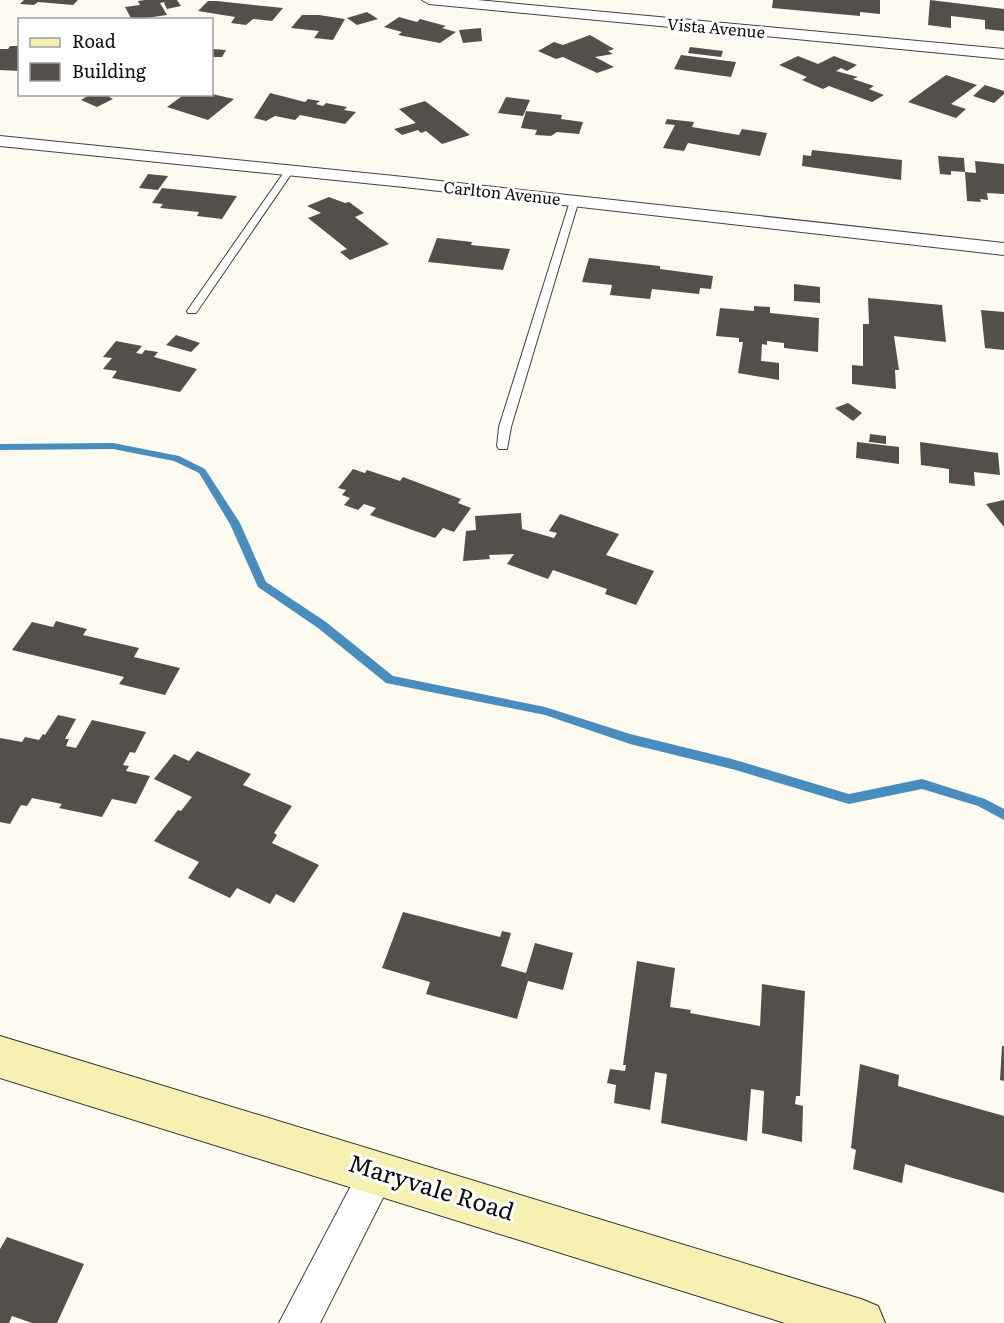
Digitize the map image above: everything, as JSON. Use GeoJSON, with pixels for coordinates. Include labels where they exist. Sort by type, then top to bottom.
{"type":"FeatureCollection","features":[{"type":"Feature","properties":{"kind":"street","name":"Vista Avenue"},"geometry":{"type":"LineString","coordinates":[[429,0],[1004,54]]}},
{"type":"Feature","properties":{"kind":"street","name":"Carlton Avenue"},"geometry":{"type":"LineString","coordinates":[[0,141],[290,170],[1004,249]]}},
{"type":"Feature","properties":{"kind":"street","name":"Maryvale Road"},"geometry":{"type":"LineString","coordinates":[[0,1057],[861,1323]]}},
{"type":"Feature","properties":{"kind":"street"},"geometry":{"type":"LineString","coordinates":[[299,1323],[378,1172]]}},
{"type":"Feature","properties":{"kind":"lane"},"geometry":{"type":"LineString","coordinates":[[192,311],[290,170]]}},
{"type":"Feature","properties":{"kind":"lane"},"geometry":{"type":"LineString","coordinates":[[503,446],[505,426],[574,201]]}},
{"type":"Feature","properties":{"kind":"building"},"geometry":{"type":"Polygon","coordinates":[[[24,0],[78,0],[73,5],[38,2],[34,5],[20,4],[24,0]]]}},
{"type":"Feature","properties":{"kind":"building"},"geometry":{"type":"Polygon","coordinates":[[[177,0],[181,6],[167,9],[164,3],[166,2],[160,3],[167,15],[131,18],[125,7],[140,5],[138,1],[177,0]]]}},
{"type":"Feature","properties":{"kind":"building"},"geometry":{"type":"Polygon","coordinates":[[[773,0],[880,0],[880,14],[860,12],[860,16],[772,8],[773,0]]]}},
{"type":"Feature","properties":{"kind":"building"},"geometry":{"type":"Polygon","coordinates":[[[930,0],[1004,9],[1004,31],[985,29],[985,20],[951,16],[951,28],[928,25],[930,0]]]}},
{"type":"Feature","properties":{"kind":"building"},"geometry":{"type":"Polygon","coordinates":[[[208,1],[283,8],[272,21],[253,19],[246,25],[231,23],[235,17],[198,11],[208,1]]]}},
{"type":"Feature","properties":{"kind":"building"},"geometry":{"type":"Polygon","coordinates":[[[367,12],[378,19],[357,25],[347,18],[367,12]]]}},
{"type":"Feature","properties":{"kind":"building"},"geometry":{"type":"Polygon","coordinates":[[[302,15],[345,19],[333,40],[314,38],[319,31],[291,28],[302,15]]]}},
{"type":"Feature","properties":{"kind":"building"},"geometry":{"type":"Polygon","coordinates":[[[399,17],[417,22],[420,19],[446,26],[442,28],[456,32],[440,43],[398,35],[402,32],[384,27],[399,17]]]}},
{"type":"Feature","properties":{"kind":"building"},"geometry":{"type":"Polygon","coordinates":[[[481,28],[482,41],[463,43],[459,30],[481,28]]]}},
{"type":"Feature","properties":{"kind":"building"},"geometry":{"type":"Polygon","coordinates":[[[590,35],[614,49],[608,51],[613,54],[595,57],[614,67],[597,73],[563,57],[556,59],[538,51],[554,42],[563,45],[590,35]]]}},
{"type":"Feature","properties":{"kind":"building"},"geometry":{"type":"Polygon","coordinates":[[[10,46],[18,46],[18,71],[0,70],[0,49],[8,49],[10,46]]]}},
{"type":"Feature","properties":{"kind":"building"},"geometry":{"type":"Polygon","coordinates":[[[690,47],[723,51],[721,57],[688,53],[690,47]]]}},
{"type":"Feature","properties":{"kind":"building"},"geometry":{"type":"Polygon","coordinates":[[[213,49],[226,50],[222,57],[213,57],[213,49]]]}},
{"type":"Feature","properties":{"kind":"building"},"geometry":{"type":"Polygon","coordinates":[[[681,55],[736,62],[731,77],[674,69],[681,55]]]}},
{"type":"Feature","properties":{"kind":"building"},"geometry":{"type":"Polygon","coordinates":[[[798,56],[818,64],[834,56],[857,65],[847,71],[841,68],[836,71],[858,77],[853,79],[874,86],[869,89],[884,95],[872,102],[829,86],[823,89],[802,80],[807,77],[779,65],[798,56]]]}},
{"type":"Feature","properties":{"kind":"building"},"geometry":{"type":"Polygon","coordinates":[[[946,75],[977,85],[951,104],[966,109],[956,118],[908,102],[946,75]]]}},
{"type":"Feature","properties":{"kind":"building"},"geometry":{"type":"Polygon","coordinates":[[[985,85],[1004,91],[1004,94],[994,103],[973,96],[985,85]]]}},
{"type":"Feature","properties":{"kind":"building"},"geometry":{"type":"Polygon","coordinates":[[[270,93],[305,102],[308,99],[320,101],[316,104],[323,106],[326,103],[347,107],[344,110],[356,112],[345,124],[300,115],[295,120],[275,116],[266,121],[254,118],[270,93]]]}},
{"type":"Feature","properties":{"kind":"building"},"geometry":{"type":"Polygon","coordinates":[[[213,94],[234,99],[208,120],[167,107],[182,96],[213,94]]]}},
{"type":"Feature","properties":{"kind":"building"},"geometry":{"type":"Polygon","coordinates":[[[88,96],[111,96],[109,97],[113,99],[97,107],[81,100],[88,96]]]}},
{"type":"Feature","properties":{"kind":"building"},"geometry":{"type":"Polygon","coordinates":[[[506,97],[530,100],[523,116],[498,113],[506,97]]]}},
{"type":"Feature","properties":{"kind":"building"},"geometry":{"type":"Polygon","coordinates":[[[425,101],[470,135],[442,144],[426,131],[421,133],[418,130],[402,135],[394,129],[416,123],[399,109],[425,101]]]}},
{"type":"Feature","properties":{"kind":"building"},"geometry":{"type":"Polygon","coordinates":[[[526,111],[562,115],[561,119],[583,122],[579,134],[557,132],[551,136],[535,135],[537,130],[521,128],[526,111]]]}},
{"type":"Feature","properties":{"kind":"building"},"geometry":{"type":"Polygon","coordinates":[[[667,119],[694,122],[692,127],[739,135],[742,129],[767,133],[760,156],[688,143],[684,151],[663,148],[675,125],[665,124],[667,119]]]}},
{"type":"Feature","properties":{"kind":"building"},"geometry":{"type":"Polygon","coordinates":[[[812,150],[902,160],[901,180],[802,166],[803,155],[811,156],[812,150]]]}},
{"type":"Feature","properties":{"kind":"building"},"geometry":{"type":"Polygon","coordinates":[[[938,156],[964,158],[965,172],[951,171],[951,175],[940,174],[938,156]]]}},
{"type":"Feature","properties":{"kind":"building"},"geometry":{"type":"Polygon","coordinates":[[[975,161],[1004,164],[1004,194],[987,193],[988,200],[967,201],[965,172],[976,173],[975,161]]]}},
{"type":"Feature","properties":{"kind":"building"},"geometry":{"type":"Polygon","coordinates":[[[148,174],[168,176],[158,190],[139,188],[148,174]]]}},
{"type":"Feature","properties":{"kind":"building"},"geometry":{"type":"Polygon","coordinates":[[[162,188],[237,196],[222,219],[197,216],[199,212],[160,208],[163,204],[152,203],[162,188]]]}},
{"type":"Feature","properties":{"kind":"building"},"geometry":{"type":"Polygon","coordinates":[[[329,197],[345,203],[349,202],[364,213],[355,217],[389,244],[350,260],[340,252],[347,249],[308,218],[321,213],[307,206],[329,197]]]}},
{"type":"Feature","properties":{"kind":"building"},"geometry":{"type":"Polygon","coordinates":[[[437,238],[472,242],[471,245],[510,249],[503,270],[428,262],[437,238]]]}},
{"type":"Feature","properties":{"kind":"building"},"geometry":{"type":"Polygon","coordinates":[[[589,258],[660,266],[660,269],[713,276],[711,289],[700,288],[699,294],[652,289],[650,299],[610,295],[612,285],[582,282],[589,258]]]}},
{"type":"Feature","properties":{"kind":"building"},"geometry":{"type":"Polygon","coordinates":[[[794,284],[820,287],[820,303],[794,301],[794,284]]]}},
{"type":"Feature","properties":{"kind":"building"},"geometry":{"type":"Polygon","coordinates":[[[868,298],[942,305],[946,342],[894,336],[899,370],[895,370],[896,389],[852,384],[852,365],[863,366],[863,324],[869,324],[868,298]]]}},
{"type":"Feature","properties":{"kind":"building"},"geometry":{"type":"Polygon","coordinates":[[[754,306],[770,307],[770,313],[819,318],[818,352],[784,348],[784,343],[767,341],[767,345],[762,344],[761,361],[779,363],[779,380],[738,373],[743,342],[739,342],[739,338],[716,336],[720,308],[754,311],[754,306]]]}},
{"type":"Feature","properties":{"kind":"building"},"geometry":{"type":"Polygon","coordinates":[[[981,310],[1004,312],[1004,350],[985,348],[981,310]]]}},
{"type":"Feature","properties":{"kind":"building"},"geometry":{"type":"Polygon","coordinates":[[[176,335],[200,343],[191,352],[166,345],[176,335]]]}},
{"type":"Feature","properties":{"kind":"building"},"geometry":{"type":"Polygon","coordinates":[[[116,341],[142,346],[136,353],[142,354],[145,350],[158,352],[154,357],[197,369],[180,392],[112,378],[117,371],[103,369],[112,358],[103,357],[116,341]]]}},
{"type":"Feature","properties":{"kind":"building"},"geometry":{"type":"Polygon","coordinates":[[[848,403],[862,413],[853,421],[835,408],[848,403]]]}},
{"type":"Feature","properties":{"kind":"building"},"geometry":{"type":"Polygon","coordinates":[[[870,434],[886,436],[886,444],[869,442],[870,434]]]}},
{"type":"Feature","properties":{"kind":"building"},"geometry":{"type":"Polygon","coordinates":[[[857,442],[899,447],[899,464],[856,458],[857,442]]]}},
{"type":"Feature","properties":{"kind":"building"},"geometry":{"type":"Polygon","coordinates":[[[920,442],[998,453],[1000,475],[974,472],[975,486],[949,483],[949,469],[921,465],[920,442]]]}},
{"type":"Feature","properties":{"kind":"building"},"geometry":{"type":"Polygon","coordinates":[[[353,469],[365,473],[367,470],[400,481],[403,477],[461,499],[458,503],[471,508],[454,532],[443,528],[435,538],[370,515],[376,508],[364,504],[358,510],[344,505],[350,498],[342,495],[346,490],[338,488],[353,469]]]}},
{"type":"Feature","properties":{"kind":"building"},"geometry":{"type":"Polygon","coordinates":[[[1004,500],[1004,527],[986,504],[1004,500]]]}},
{"type":"Feature","properties":{"kind":"building"},"geometry":{"type":"Polygon","coordinates":[[[521,513],[522,529],[554,538],[557,533],[549,531],[560,514],[619,534],[606,555],[654,571],[636,605],[605,594],[607,589],[553,570],[548,579],[507,564],[514,554],[489,555],[490,559],[463,561],[466,531],[476,530],[475,516],[521,513]]]}},
{"type":"Feature","properties":{"kind":"building"},"geometry":{"type":"Polygon","coordinates":[[[56,621],[87,629],[83,635],[139,648],[134,657],[180,668],[165,695],[119,684],[124,677],[12,650],[32,622],[53,627],[56,621]]]}},
{"type":"Feature","properties":{"kind":"building"},"geometry":{"type":"Polygon","coordinates":[[[58,715],[76,719],[65,739],[69,739],[66,746],[76,748],[92,720],[146,732],[135,753],[130,752],[123,765],[129,766],[126,771],[150,776],[136,804],[112,799],[102,817],[59,808],[62,804],[32,798],[27,806],[21,805],[10,824],[0,822],[0,738],[22,742],[25,737],[39,740],[58,715]]]}},
{"type":"Feature","properties":{"kind":"building"},"geometry":{"type":"Polygon","coordinates":[[[197,751],[251,774],[243,785],[292,806],[274,833],[277,835],[272,843],[319,865],[294,903],[276,894],[270,904],[237,888],[230,898],[188,878],[199,862],[154,841],[178,810],[181,811],[192,797],[154,779],[174,754],[189,761],[197,751]]]}},
{"type":"Feature","properties":{"kind":"building"},"geometry":{"type":"Polygon","coordinates":[[[403,912],[500,937],[502,931],[511,933],[501,966],[526,973],[535,943],[573,953],[563,990],[528,981],[517,1019],[426,994],[430,982],[382,968],[403,912]]]}},
{"type":"Feature","properties":{"kind":"building"},"geometry":{"type":"Polygon","coordinates":[[[637,961],[675,968],[670,1007],[760,1026],[762,984],[805,991],[800,1096],[796,1096],[795,1104],[803,1106],[802,1142],[762,1133],[764,1091],[751,1089],[747,1141],[661,1123],[667,1074],[655,1072],[650,1110],[614,1103],[616,1085],[607,1083],[610,1069],[625,1071],[626,1065],[623,1065],[637,961]]]}},
{"type":"Feature","properties":{"kind":"building"},"geometry":{"type":"Polygon","coordinates":[[[1002,1046],[1004,1046],[1004,1081],[1000,1080],[1002,1046]]]}},
{"type":"Feature","properties":{"kind":"building"},"geometry":{"type":"Polygon","coordinates":[[[860,1064],[899,1075],[898,1086],[1004,1116],[1004,1193],[905,1164],[902,1183],[853,1169],[856,1150],[851,1148],[860,1064]]]}},
{"type":"Feature","properties":{"kind":"building"},"geometry":{"type":"Polygon","coordinates":[[[7,1237],[84,1264],[57,1323],[32,1323],[12,1316],[9,1323],[0,1323],[0,1249],[7,1237]]]}},
{"type":"Feature","properties":{"kind":"waterway"},"geometry":{"type":"LineString","coordinates":[[0,447],[113,446],[176,458],[202,471],[235,523],[262,584],[322,625],[390,680],[545,711],[630,739],[732,764],[849,799],[922,784],[981,802],[1004,815]]}}]}
